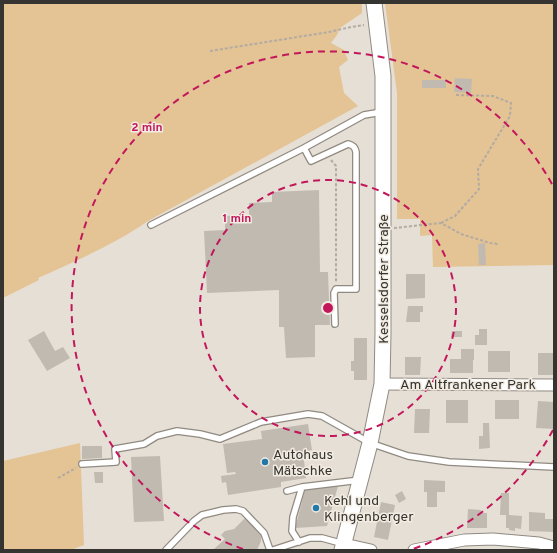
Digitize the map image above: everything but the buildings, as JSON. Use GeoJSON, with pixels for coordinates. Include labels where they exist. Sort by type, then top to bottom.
{"type":"FeatureCollection","features":[{"type":"Feature","properties":{"kind":"main road","name":"Kesselsdorfer Straße"},"geometry":{"type":"LineString","coordinates":[[343,547],[370,443],[382,384],[384,112],[383,76],[374,3]]}},
{"type":"Feature","properties":{"kind":"street","name":"Am Altfrankener Park"},"geometry":{"type":"LineString","coordinates":[[382,384],[554,385]]}},
{"type":"Feature","properties":{"kind":"street"},"geometry":{"type":"LineString","coordinates":[[414,550],[464,540],[493,539],[554,547]]}},
{"type":"Feature","properties":{"kind":"street"},"geometry":{"type":"LineString","coordinates":[[343,547],[371,550]]}},
{"type":"Feature","properties":{"kind":"lane"},"geometry":{"type":"LineString","coordinates":[[151,225],[304,148],[364,115],[384,112]]}},
{"type":"Feature","properties":{"kind":"lane"},"geometry":{"type":"LineString","coordinates":[[304,148],[311,161],[348,144],[352,145],[356,152],[356,289],[336,289],[334,293],[335,324]]}},
{"type":"Feature","properties":{"kind":"lane"},"geometry":{"type":"LineString","coordinates":[[82,464],[116,462],[115,449],[144,444],[157,436],[177,431],[200,434],[220,439],[261,422],[308,414],[322,416],[370,443],[408,456],[449,462],[554,467]]}},
{"type":"Feature","properties":{"kind":"lane"},"geometry":{"type":"LineString","coordinates":[[287,491],[302,487],[360,480]]}},
{"type":"Feature","properties":{"kind":"lane"},"geometry":{"type":"LineString","coordinates":[[299,542],[292,531],[292,518],[302,487]]}},
{"type":"Feature","properties":{"kind":"lane"},"geometry":{"type":"LineString","coordinates":[[166,550],[194,521],[202,515],[236,509],[242,511],[264,533],[270,550]]}},
{"type":"Feature","properties":{"kind":"lane"},"geometry":{"type":"LineString","coordinates":[[273,550],[310,538],[322,538],[343,547]]}},
{"type":"Feature","properties":{"kind":"path"},"geometry":{"type":"LineString","coordinates":[[210,50],[377,24]]}},
{"type":"Feature","properties":{"kind":"path"},"geometry":{"type":"LineString","coordinates":[[383,229],[441,223],[455,216],[480,189],[478,169],[510,116],[511,103],[493,96],[456,95]]}},
{"type":"Feature","properties":{"kind":"path"},"geometry":{"type":"LineString","coordinates":[[330,159],[336,166],[336,289]]}},
{"type":"Feature","properties":{"kind":"path"},"geometry":{"type":"LineString","coordinates":[[441,223],[461,234],[498,244]]}},
{"type":"Feature","properties":{"kind":"path"},"geometry":{"type":"LineString","coordinates":[[58,478],[82,464]]}},
{"type":"Feature","properties":{"kind":"shaded area"},"geometry":{"type":"Polygon","coordinates":[[[3,3],[362,3],[362,13],[340,28],[331,43],[344,50],[348,60],[339,67],[344,93],[358,106],[148,221],[109,245],[38,278],[39,280],[3,298],[3,3]]]}},
{"type":"Feature","properties":{"kind":"shaded area"},"geometry":{"type":"Polygon","coordinates":[[[385,3],[554,3],[554,265],[433,267],[432,235],[420,236],[420,219],[397,219],[397,93],[385,3]]]}},
{"type":"Feature","properties":{"kind":"shaded area"},"geometry":{"type":"Polygon","coordinates":[[[80,443],[84,545],[71,550],[3,550],[3,461],[80,443]]]}},
{"type":"Feature","properties":{"kind":"place","name":"Autohaus Mätschke"},"geometry":{"type":"Point","coordinates":[265,462]}},
{"type":"Feature","properties":{"kind":"place","name":"Kehl und Klingenberger"},"geometry":{"type":"Point","coordinates":[316,508]}}]}
